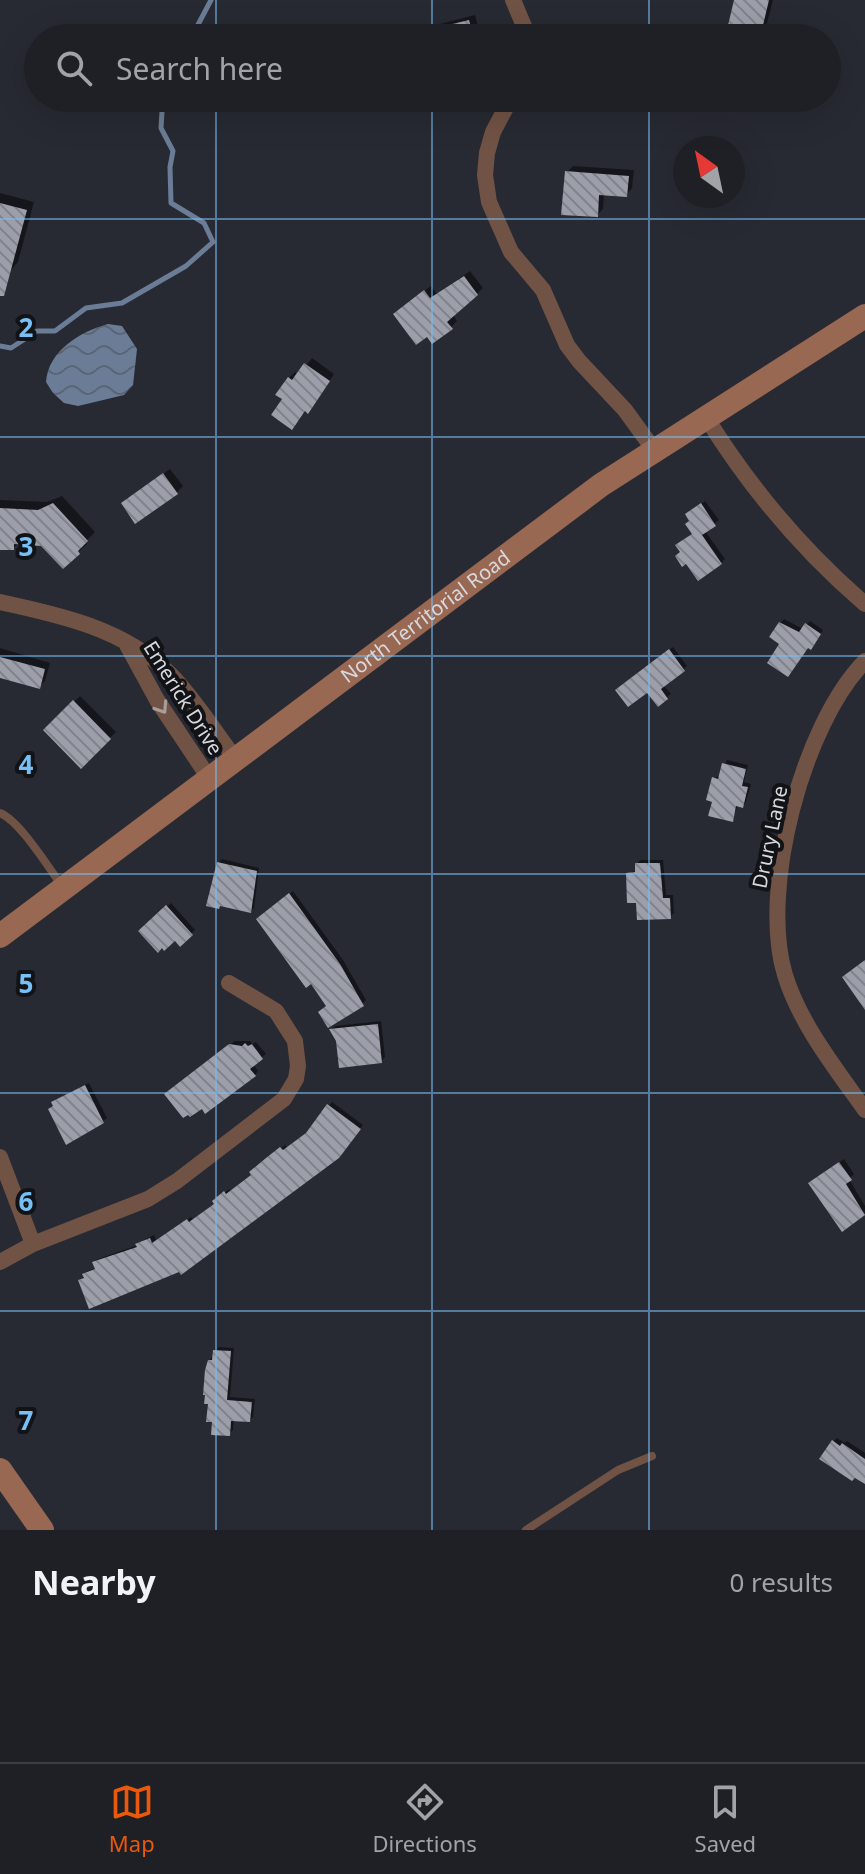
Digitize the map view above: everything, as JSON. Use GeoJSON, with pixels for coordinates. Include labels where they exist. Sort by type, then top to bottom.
{"type":"FeatureCollection","features":[{"type":"Feature","properties":{"kind":"main road","name":"North Territorial Road"},"geometry":{"type":"LineString","coordinates":[[0,936],[601,485],[865,316]]}},
{"type":"Feature","properties":{"kind":"main road"},"geometry":{"type":"LineString","coordinates":[[0,1470],[42,1530]]}},
{"type":"Feature","properties":{"kind":"street"},"geometry":{"type":"LineString","coordinates":[[513,0],[523,24]]}},
{"type":"Feature","properties":{"kind":"street"},"geometry":{"type":"LineString","coordinates":[[504,112],[487,153],[485,175],[493,214],[511,252],[543,290],[567,345],[625,410],[654,450]]}},
{"type":"Feature","properties":{"kind":"street"},"geometry":{"type":"LineString","coordinates":[[706,417],[768,506],[820,563],[865,604]]}},
{"type":"Feature","properties":{"kind":"street","name":"Emerick Drive"},"geometry":{"type":"LineString","coordinates":[[0,602],[64,616],[124,640],[170,674],[235,758]]}},
{"type":"Feature","properties":{"kind":"street","name":"Emerick Drive"},"geometry":{"type":"LineString","coordinates":[[124,640],[157,700],[209,778]]}},
{"type":"Feature","properties":{"kind":"street","name":"Drury Lane"},"geometry":{"type":"LineString","coordinates":[[865,661],[842,688],[818,735],[796,800],[779,870],[776,920],[780,958],[792,994],[811,1029],[865,1110]]}},
{"type":"Feature","properties":{"kind":"street"},"geometry":{"type":"LineString","coordinates":[[0,1262],[33,1244],[114,1213],[164,1189],[284,1099],[296,1079],[295,1041],[276,1011],[229,983]]}},
{"type":"Feature","properties":{"kind":"street"},"geometry":{"type":"LineString","coordinates":[[0,1157],[33,1244]]}},
{"type":"Feature","properties":{"kind":"lane"},"geometry":{"type":"LineString","coordinates":[[0,813],[4,813],[16,826],[63,888]]}},
{"type":"Feature","properties":{"kind":"lane"},"geometry":{"type":"LineString","coordinates":[[526,1530],[618,1470],[652,1456]]}},
{"type":"Feature","properties":{"kind":"water"},"geometry":{"type":"Polygon","coordinates":[[[108,324],[122,326],[137,349],[133,385],[124,395],[78,406],[64,403],[46,382],[53,360],[77,337],[108,324]]]}},
{"type":"Feature","properties":{"kind":"building"},"geometry":{"type":"Polygon","coordinates":[[[734,0],[769,0],[763,24],[728,24],[734,0]]]}},
{"type":"Feature","properties":{"kind":"building"},"geometry":{"type":"Polygon","coordinates":[[[565,171],[629,176],[627,197],[599,195],[598,217],[561,215],[565,171]]]}},
{"type":"Feature","properties":{"kind":"building"},"geometry":{"type":"Polygon","coordinates":[[[0,203],[27,210],[4,296],[0,296],[0,203]]]}},
{"type":"Feature","properties":{"kind":"building"},"geometry":{"type":"Polygon","coordinates":[[[464,276],[478,295],[447,322],[453,329],[432,344],[427,337],[416,345],[393,314],[424,290],[430,298],[464,276]]]}},
{"type":"Feature","properties":{"kind":"building"},"geometry":{"type":"Polygon","coordinates":[[[304,363],[330,381],[308,414],[305,411],[292,430],[271,415],[282,399],[275,395],[288,377],[292,380],[304,363]]]}},
{"type":"Feature","properties":{"kind":"building"},"geometry":{"type":"Polygon","coordinates":[[[163,473],[178,494],[135,524],[121,503],[163,473]]]}},
{"type":"Feature","properties":{"kind":"building"},"geometry":{"type":"Polygon","coordinates":[[[53,503],[88,541],[78,551],[80,554],[63,569],[41,546],[14,544],[14,550],[0,550],[0,508],[38,510],[53,503]]]}},
{"type":"Feature","properties":{"kind":"building"},"geometry":{"type":"Polygon","coordinates":[[[701,503],[716,526],[702,535],[722,564],[698,581],[686,564],[682,567],[675,556],[680,552],[675,545],[692,534],[685,524],[689,521],[685,514],[701,503]]]}},
{"type":"Feature","properties":{"kind":"building"},"geometry":{"type":"Polygon","coordinates":[[[779,622],[799,632],[805,623],[821,634],[788,677],[767,663],[779,644],[769,637],[779,622]]]}},
{"type":"Feature","properties":{"kind":"building"},"geometry":{"type":"Polygon","coordinates":[[[669,649],[685,671],[661,689],[668,699],[658,707],[647,693],[628,707],[615,690],[669,649]]]}},
{"type":"Feature","properties":{"kind":"building"},"geometry":{"type":"Polygon","coordinates":[[[0,657],[45,669],[40,689],[0,678],[0,657]]]}},
{"type":"Feature","properties":{"kind":"building"},"geometry":{"type":"Polygon","coordinates":[[[73,700],[111,739],[81,769],[43,730],[73,700]]]}},
{"type":"Feature","properties":{"kind":"building"},"geometry":{"type":"Polygon","coordinates":[[[722,763],[746,769],[742,786],[748,787],[743,808],[736,806],[733,822],[708,816],[712,802],[706,800],[712,777],[718,779],[722,763]]]}},
{"type":"Feature","properties":{"kind":"building"},"geometry":{"type":"Polygon","coordinates":[[[217,862],[257,871],[251,913],[206,906],[217,862]]]}},
{"type":"Feature","properties":{"kind":"building"},"geometry":{"type":"Polygon","coordinates":[[[635,863],[660,863],[663,898],[670,898],[671,919],[637,920],[636,903],[627,903],[626,873],[635,872],[635,863]]]}},
{"type":"Feature","properties":{"kind":"building"},"geometry":{"type":"Polygon","coordinates":[[[289,893],[340,964],[364,1006],[328,1028],[318,1012],[326,1006],[311,984],[306,988],[256,919],[289,893]]]}},
{"type":"Feature","properties":{"kind":"building"},"geometry":{"type":"Polygon","coordinates":[[[166,905],[193,935],[180,947],[175,941],[158,953],[138,931],[166,905]]]}},
{"type":"Feature","properties":{"kind":"building"},"geometry":{"type":"Polygon","coordinates":[[[865,960],[865,1010],[842,977],[865,960]]]}},
{"type":"Feature","properties":{"kind":"building"},"geometry":{"type":"Polygon","coordinates":[[[378,1024],[382,1063],[339,1068],[336,1041],[329,1029],[378,1024]]]}},
{"type":"Feature","properties":{"kind":"building"},"geometry":{"type":"Polygon","coordinates":[[[245,1043],[248,1046],[252,1044],[263,1059],[250,1069],[256,1076],[205,1114],[202,1109],[183,1118],[164,1094],[229,1044],[242,1046],[245,1043]]]}},
{"type":"Feature","properties":{"kind":"building"},"geometry":{"type":"Polygon","coordinates":[[[85,1085],[104,1123],[66,1145],[48,1109],[53,1106],[51,1102],[85,1085]]]}},
{"type":"Feature","properties":{"kind":"building"},"geometry":{"type":"Polygon","coordinates":[[[327,1104],[361,1129],[339,1158],[181,1275],[179,1272],[89,1309],[78,1280],[84,1278],[82,1274],[95,1269],[92,1262],[137,1247],[135,1244],[150,1238],[152,1243],[187,1219],[189,1222],[214,1204],[212,1201],[224,1191],[226,1194],[251,1175],[249,1172],[280,1147],[283,1150],[306,1133],[327,1104]]]}},
{"type":"Feature","properties":{"kind":"building"},"geometry":{"type":"Polygon","coordinates":[[[839,1162],[852,1180],[846,1184],[865,1215],[842,1232],[808,1183],[839,1162]]]}},
{"type":"Feature","properties":{"kind":"building"},"geometry":{"type":"Polygon","coordinates":[[[213,1350],[231,1351],[227,1400],[252,1402],[250,1422],[231,1421],[230,1436],[211,1435],[212,1422],[206,1422],[208,1404],[204,1404],[203,1395],[205,1370],[208,1360],[212,1360],[213,1350]]]}},
{"type":"Feature","properties":{"kind":"building"},"geometry":{"type":"Polygon","coordinates":[[[832,1440],[865,1459],[865,1484],[855,1478],[852,1481],[819,1459],[832,1440]]]}},
{"type":"Feature","properties":{"kind":"waterway"},"geometry":{"type":"LineString","coordinates":[[198,24],[211,0]]}},
{"type":"Feature","properties":{"kind":"waterway"},"geometry":{"type":"LineString","coordinates":[[0,346],[11,348],[37,331],[55,331],[86,308],[122,303],[186,266],[213,242],[204,223],[171,203],[173,151],[161,128],[162,112]]}}]}
